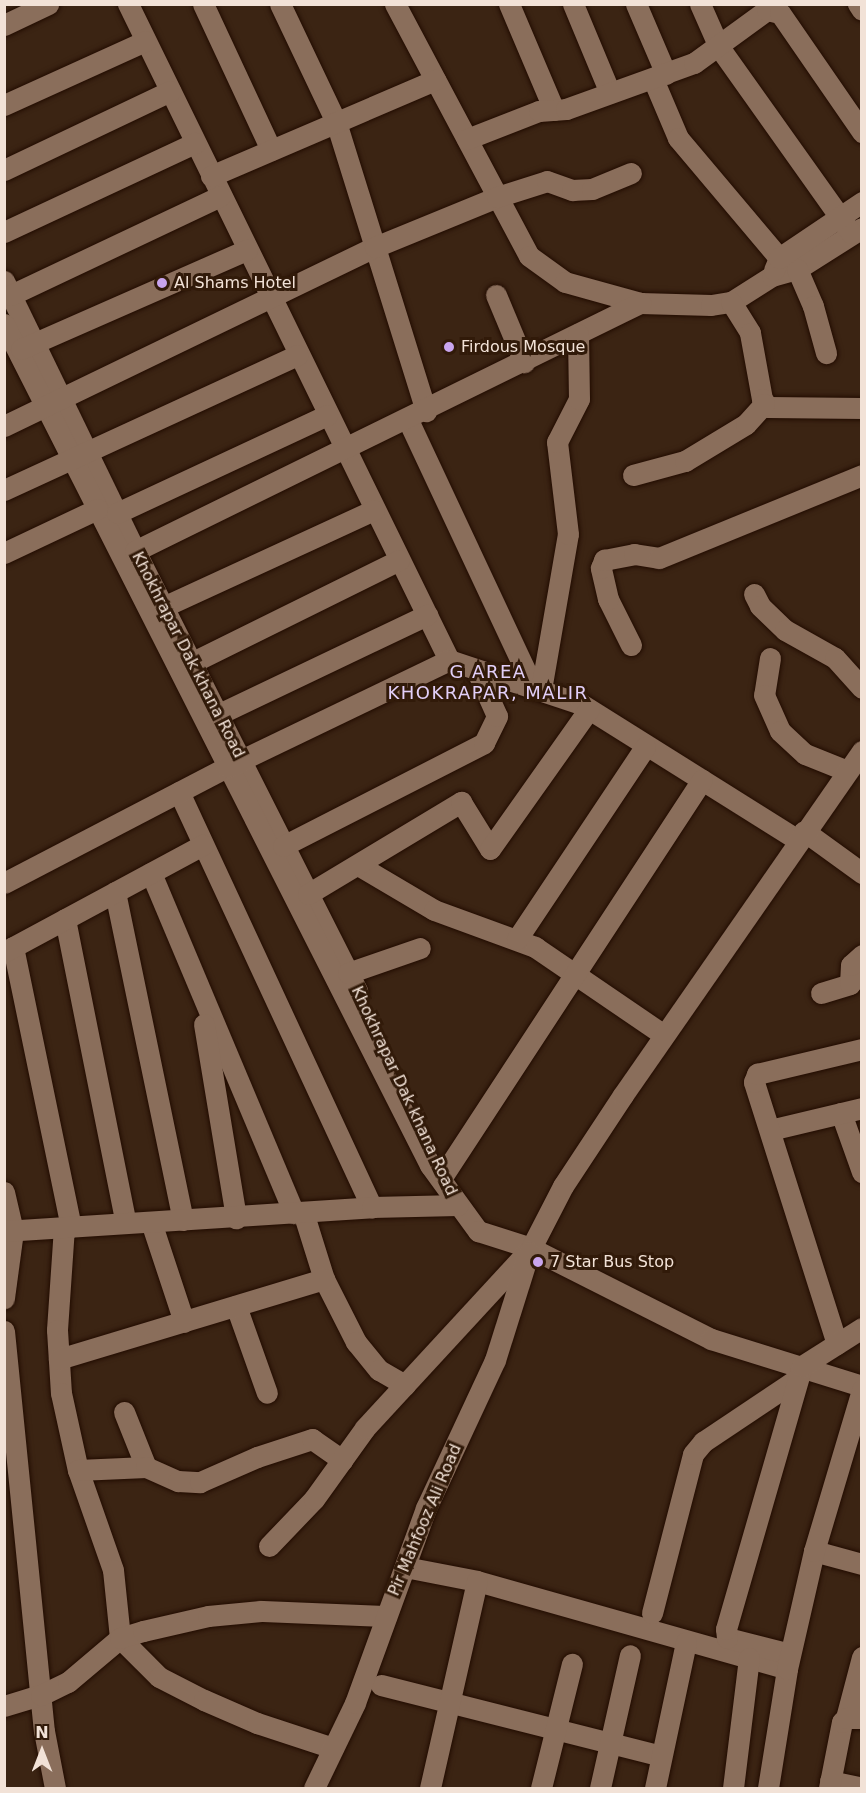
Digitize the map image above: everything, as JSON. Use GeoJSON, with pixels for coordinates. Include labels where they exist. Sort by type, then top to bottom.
{"type":"FeatureCollection","features":[{"type":"Feature","properties":{"kind":"street"},"geometry":{"type":"LineString","coordinates":[[4,25],[48,4]]}},
{"type":"Feature","properties":{"kind":"street"},"geometry":{"type":"LineString","coordinates":[[128,4],[297,355],[449,660]]}},
{"type":"Feature","properties":{"kind":"street"},"geometry":{"type":"LineString","coordinates":[[203,4],[271,150]]}},
{"type":"Feature","properties":{"kind":"street"},"geometry":{"type":"LineString","coordinates":[[280,4],[336,122],[375,247],[417,415],[537,689]]}},
{"type":"Feature","properties":{"kind":"street"},"geometry":{"type":"LineString","coordinates":[[395,4],[529,256],[565,282],[640,303],[711,305],[731,302],[851,226],[861,202]]}},
{"type":"Feature","properties":{"kind":"street"},"geometry":{"type":"LineString","coordinates":[[510,4],[554,110]]}},
{"type":"Feature","properties":{"kind":"street"},"geometry":{"type":"LineString","coordinates":[[573,4],[610,93]]}},
{"type":"Feature","properties":{"kind":"street"},"geometry":{"type":"LineString","coordinates":[[636,4],[678,138],[813,306],[826,353]]}},
{"type":"Feature","properties":{"kind":"street"},"geometry":{"type":"LineString","coordinates":[[700,4],[719,47],[851,226]]}},
{"type":"Feature","properties":{"kind":"street"},"geometry":{"type":"LineString","coordinates":[[858,4],[861,10]]}},
{"type":"Feature","properties":{"kind":"street"},"geometry":{"type":"LineString","coordinates":[[466,139],[539,111],[554,110],[610,93],[694,63],[719,47],[749,12],[767,10],[780,14],[861,132]]}},
{"type":"Feature","properties":{"kind":"street"},"geometry":{"type":"LineString","coordinates":[[4,105],[145,41]]}},
{"type":"Feature","properties":{"kind":"street"},"geometry":{"type":"LineString","coordinates":[[211,176],[435,80]]}},
{"type":"Feature","properties":{"kind":"street"},"geometry":{"type":"LineString","coordinates":[[4,170],[170,91]]}},
{"type":"Feature","properties":{"kind":"street"},"geometry":{"type":"LineString","coordinates":[[4,232],[195,143]]}},
{"type":"Feature","properties":{"kind":"street"},"geometry":{"type":"LineString","coordinates":[[4,426],[375,247],[497,196],[547,181],[572,190],[592,189],[631,172]]}},
{"type":"Feature","properties":{"kind":"street"},"geometry":{"type":"LineString","coordinates":[[8,288],[220,196]]}},
{"type":"Feature","properties":{"kind":"street"},"geometry":{"type":"LineString","coordinates":[[19,351],[247,250]]}},
{"type":"Feature","properties":{"kind":"street","name":"Khokhrapar Dak khana Road"},"geometry":{"type":"LineString","coordinates":[[8,288],[19,351]]}},
{"type":"Feature","properties":{"kind":"street"},"geometry":{"type":"LineString","coordinates":[[496,295],[524,362]]}},
{"type":"Feature","properties":{"kind":"street"},"geometry":{"type":"LineString","coordinates":[[731,302],[753,344],[764,404]]}},
{"type":"Feature","properties":{"kind":"street"},"geometry":{"type":"LineString","coordinates":[[135,551],[345,451],[640,303]]}},
{"type":"Feature","properties":{"kind":"street","name":"Khokhrapar Dak khana Road"},"geometry":{"type":"LineString","coordinates":[[4,324],[54,403],[430,1165],[458,1205]]}},
{"type":"Feature","properties":{"kind":"street"},"geometry":{"type":"LineString","coordinates":[[537,689],[568,534],[556,442],[579,399],[578,334]]}},
{"type":"Feature","properties":{"kind":"street"},"geometry":{"type":"LineString","coordinates":[[4,490],[297,355]]}},
{"type":"Feature","properties":{"kind":"street"},"geometry":{"type":"LineString","coordinates":[[764,404],[775,409],[861,408]]}},
{"type":"Feature","properties":{"kind":"street"},"geometry":{"type":"LineString","coordinates":[[633,475],[685,461],[746,424],[764,404]]}},
{"type":"Feature","properties":{"kind":"street"},"geometry":{"type":"LineString","coordinates":[[4,553],[107,511],[327,415]]}},
{"type":"Feature","properties":{"kind":"street"},"geometry":{"type":"LineString","coordinates":[[631,645],[608,599],[601,568],[604,560],[634,554],[659,558],[861,475]]}},
{"type":"Feature","properties":{"kind":"street"},"geometry":{"type":"LineString","coordinates":[[163,607],[374,510]]}},
{"type":"Feature","properties":{"kind":"street","name":"Khokhrapar Dak khana Road"},"geometry":{"type":"LineString","coordinates":[[107,511],[135,551],[217,716],[234,764],[283,846],[308,894],[458,1205]]}},
{"type":"Feature","properties":{"kind":"street"},"geometry":{"type":"LineString","coordinates":[[191,663],[399,560]]}},
{"type":"Feature","properties":{"kind":"street"},"geometry":{"type":"LineString","coordinates":[[754,594],[760,606],[785,630],[834,658],[861,688]]}},
{"type":"Feature","properties":{"kind":"street"},"geometry":{"type":"LineString","coordinates":[[217,716],[427,615]]}},
{"type":"Feature","properties":{"kind":"street"},"geometry":{"type":"LineString","coordinates":[[770,658],[764,695],[780,731],[805,754],[846,771]]}},
{"type":"Feature","properties":{"kind":"street"},"geometry":{"type":"LineString","coordinates":[[4,883],[234,764],[449,660],[589,709],[645,747],[861,873]]}},
{"type":"Feature","properties":{"kind":"street"},"geometry":{"type":"LineString","coordinates":[[283,846],[484,743],[497,716],[476,669]]}},
{"type":"Feature","properties":{"kind":"street"},"geometry":{"type":"LineString","coordinates":[[308,894],[461,802],[490,849],[589,709]]}},
{"type":"Feature","properties":{"kind":"street"},"geometry":{"type":"LineString","coordinates":[[517,939],[645,747]]}},
{"type":"Feature","properties":{"kind":"street"},"geometry":{"type":"LineString","coordinates":[[268,1546],[314,1499],[342,1460],[405,1385],[531,1248],[563,1186],[664,1035],[861,751]]}},
{"type":"Feature","properties":{"kind":"street"},"geometry":{"type":"LineString","coordinates":[[444,1174],[702,780]]}},
{"type":"Feature","properties":{"kind":"street"},"geometry":{"type":"LineString","coordinates":[[179,792],[372,1207]]}},
{"type":"Feature","properties":{"kind":"street"},"geometry":{"type":"LineString","coordinates":[[203,845],[9,950],[68,1227],[59,1359],[61,1394],[78,1470],[113,1570],[120,1638],[159,1677],[257,1723],[333,1748]]}},
{"type":"Feature","properties":{"kind":"street"},"geometry":{"type":"LineString","coordinates":[[358,865],[434,910],[517,939],[575,974],[664,1035]]}},
{"type":"Feature","properties":{"kind":"street"},"geometry":{"type":"LineString","coordinates":[[152,873],[198,988],[298,1213],[324,1279],[356,1342],[379,1370],[405,1385]]}},
{"type":"Feature","properties":{"kind":"street"},"geometry":{"type":"LineString","coordinates":[[115,892],[183,1220]]}},
{"type":"Feature","properties":{"kind":"street"},"geometry":{"type":"LineString","coordinates":[[65,919],[126,1223]]}},
{"type":"Feature","properties":{"kind":"street"},"geometry":{"type":"LineString","coordinates":[[348,974],[420,948]]}},
{"type":"Feature","properties":{"kind":"street"},"geometry":{"type":"LineString","coordinates":[[821,993],[850,984],[851,965],[861,955]]}},
{"type":"Feature","properties":{"kind":"street"},"geometry":{"type":"LineString","coordinates":[[198,988],[236,1218]]}},
{"type":"Feature","properties":{"kind":"street"},"geometry":{"type":"LineString","coordinates":[[837,1344],[754,1082],[757,1074],[861,1049]]}},
{"type":"Feature","properties":{"kind":"street"},"geometry":{"type":"LineString","coordinates":[[770,1130],[861,1108]]}},
{"type":"Feature","properties":{"kind":"street"},"geometry":{"type":"LineString","coordinates":[[841,1113],[861,1172]]}},
{"type":"Feature","properties":{"kind":"street"},"geometry":{"type":"LineString","coordinates":[[4,1192],[9,1231],[4,1298]]}},
{"type":"Feature","properties":{"kind":"street"},"geometry":{"type":"LineString","coordinates":[[9,1231],[151,1221],[236,1218],[372,1207],[458,1205],[478,1231],[531,1248],[711,1339],[800,1372],[861,1388],[814,1551],[788,1661],[768,1788]]}},
{"type":"Feature","properties":{"kind":"street"},"geometry":{"type":"LineString","coordinates":[[151,1221],[184,1322]]}},
{"type":"Feature","properties":{"kind":"street","name":"Pir Mahfooz Ali Road"},"geometry":{"type":"LineString","coordinates":[[314,1788],[355,1703],[426,1508],[495,1360],[531,1248]]}},
{"type":"Feature","properties":{"kind":"street"},"geometry":{"type":"LineString","coordinates":[[59,1359],[324,1279]]}},
{"type":"Feature","properties":{"kind":"street"},"geometry":{"type":"LineString","coordinates":[[236,1306],[267,1393]]}},
{"type":"Feature","properties":{"kind":"street"},"geometry":{"type":"LineString","coordinates":[[652,1613],[693,1454],[703,1442],[861,1328]]}},
{"type":"Feature","properties":{"kind":"street"},"geometry":{"type":"LineString","coordinates":[[4,1331],[41,1695],[55,1788]]}},
{"type":"Feature","properties":{"kind":"street"},"geometry":{"type":"LineString","coordinates":[[788,1661],[725,1635],[800,1372]]}},
{"type":"Feature","properties":{"kind":"street"},"geometry":{"type":"LineString","coordinates":[[124,1412],[146,1467]]}},
{"type":"Feature","properties":{"kind":"street"},"geometry":{"type":"LineString","coordinates":[[78,1470],[146,1467],[178,1481],[200,1482],[257,1457],[312,1439],[342,1460]]}},
{"type":"Feature","properties":{"kind":"street"},"geometry":{"type":"LineString","coordinates":[[814,1551],[861,1564]]}},
{"type":"Feature","properties":{"kind":"street"},"geometry":{"type":"LineString","coordinates":[[405,1567],[477,1581],[749,1658],[788,1661]]}},
{"type":"Feature","properties":{"kind":"street"},"geometry":{"type":"LineString","coordinates":[[430,1788],[477,1581]]}},
{"type":"Feature","properties":{"kind":"street"},"geometry":{"type":"LineString","coordinates":[[4,1706],[41,1695],[68,1682],[120,1638],[207,1616],[250,1612],[386,1616]]}},
{"type":"Feature","properties":{"kind":"street"},"geometry":{"type":"LineString","coordinates":[[655,1788],[686,1642]]}},
{"type":"Feature","properties":{"kind":"street"},"geometry":{"type":"LineString","coordinates":[[600,1788],[630,1655]]}},
{"type":"Feature","properties":{"kind":"street"},"geometry":{"type":"LineString","coordinates":[[861,1657],[854,1718],[839,1729],[830,1785],[861,1788]]}},
{"type":"Feature","properties":{"kind":"street"},"geometry":{"type":"LineString","coordinates":[[733,1788],[749,1658]]}},
{"type":"Feature","properties":{"kind":"street"},"geometry":{"type":"LineString","coordinates":[[541,1788],[572,1664]]}},
{"type":"Feature","properties":{"kind":"street"},"geometry":{"type":"LineString","coordinates":[[381,1685],[661,1756]]}},
{"type":"Feature","properties":{"kind":"place","name":"Al Shams Hotel"},"geometry":{"type":"Point","coordinates":[162,283]}},
{"type":"Feature","properties":{"kind":"place","name":"Firdous Mosque"},"geometry":{"type":"Point","coordinates":[449,347]}},
{"type":"Feature","properties":{"kind":"place","name":"7 Star Bus Stop"},"geometry":{"type":"Point","coordinates":[538,1262]}},
{"type":"Feature","properties":{"kind":"district","name":"G AREA KHOKRAPAR, MALIR"},"geometry":{"type":"Point","coordinates":[488,683]}}]}
